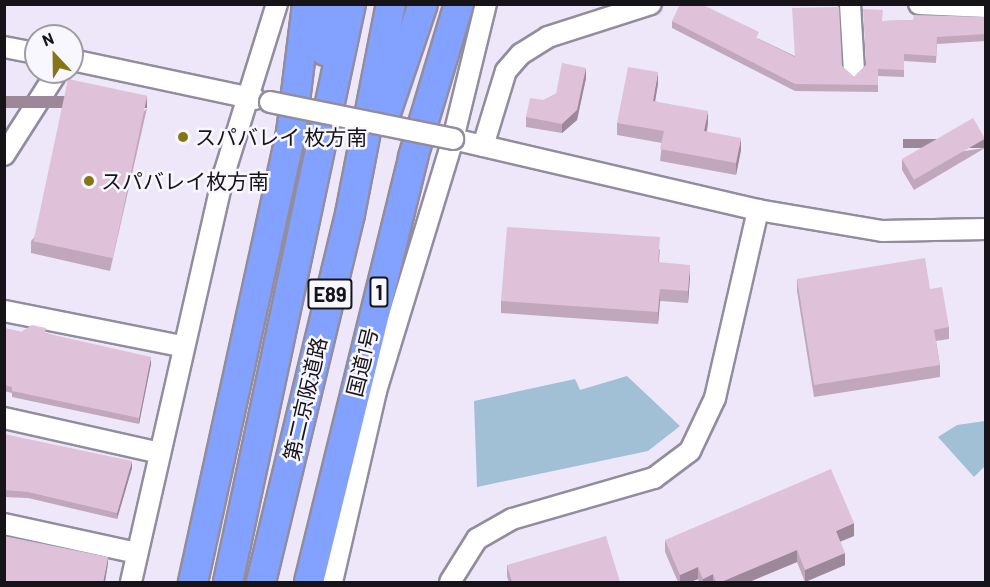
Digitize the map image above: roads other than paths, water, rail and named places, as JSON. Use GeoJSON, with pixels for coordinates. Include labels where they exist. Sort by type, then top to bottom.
{"type":"FeatureCollection","features":[{"type":"Feature","properties":{"kind":"highway"},"geometry":{"type":"LineString","coordinates":[[193,582],[291,133],[307,4]]}},
{"type":"Feature","properties":{"kind":"highway"},"geometry":{"type":"LineString","coordinates":[[304,234],[330,4]]}},
{"type":"Feature","properties":{"kind":"highway","name":"第二京阪道路"},"geometry":{"type":"LineString","coordinates":[[228,582],[304,234],[351,4]]}},
{"type":"Feature","properties":{"kind":"highway","name":"第二京阪道路"},"geometry":{"type":"LineString","coordinates":[[261,582],[350,214],[391,4]]}},
{"type":"Feature","properties":{"kind":"highway"},"geometry":{"type":"LineString","coordinates":[[350,214],[423,4]]}},
{"type":"Feature","properties":{"kind":"highway","name":"国道1号"},"geometry":{"type":"LineString","coordinates":[[309,582],[413,157],[459,4]]}},
{"type":"Feature","properties":{"kind":"street"},"geometry":{"type":"LineString","coordinates":[[131,582],[181,346],[245,97],[277,4]]}},
{"type":"Feature","properties":{"kind":"street"},"geometry":{"type":"LineString","coordinates":[[332,582],[376,391],[453,139],[486,4]]}},
{"type":"Feature","properties":{"kind":"street"},"geometry":{"type":"LineString","coordinates":[[483,146],[506,71],[521,54],[548,37],[651,4]]}},
{"type":"Feature","properties":{"kind":"street"},"geometry":{"type":"LineString","coordinates":[[850,4],[854,72]]}},
{"type":"Feature","properties":{"kind":"street"},"geometry":{"type":"LineString","coordinates":[[919,4],[986,7]]}},
{"type":"Feature","properties":{"kind":"street"},"geometry":{"type":"LineString","coordinates":[[4,47],[24,51]]}},
{"type":"Feature","properties":{"kind":"street"},"geometry":{"type":"LineString","coordinates":[[84,63],[453,139],[759,210],[882,231],[986,229]]}},
{"type":"Feature","properties":{"kind":"street"},"geometry":{"type":"LineString","coordinates":[[4,155],[49,84]]}},
{"type":"Feature","properties":{"kind":"street"},"geometry":{"type":"LineString","coordinates":[[450,582],[477,539],[512,519],[654,478],[690,451],[715,398],[759,210]]}},
{"type":"Feature","properties":{"kind":"street"},"geometry":{"type":"LineString","coordinates":[[4,311],[181,346]]}},
{"type":"Feature","properties":{"kind":"street"},"geometry":{"type":"LineString","coordinates":[[4,418],[160,453]]}},
{"type":"Feature","properties":{"kind":"street"},"geometry":{"type":"LineString","coordinates":[[4,524],[137,553]]}},
{"type":"Feature","properties":{"kind":"water"},"geometry":{"type":"Polygon","coordinates":[[[627,376],[680,426],[648,451],[477,487],[474,401],[575,379],[580,390],[627,376]]]}},
{"type":"Feature","properties":{"kind":"water"},"geometry":{"type":"Polygon","coordinates":[[[985,421],[985,466],[974,477],[938,437],[957,425],[985,421]]]}},
{"type":"Feature","properties":{"kind":"place","name":"スパバレイ 枚方南"},"geometry":{"type":"Point","coordinates":[183,137]}},
{"type":"Feature","properties":{"kind":"place","name":"スパバレイ枚方南"},"geometry":{"type":"Point","coordinates":[89,181]}}]}
